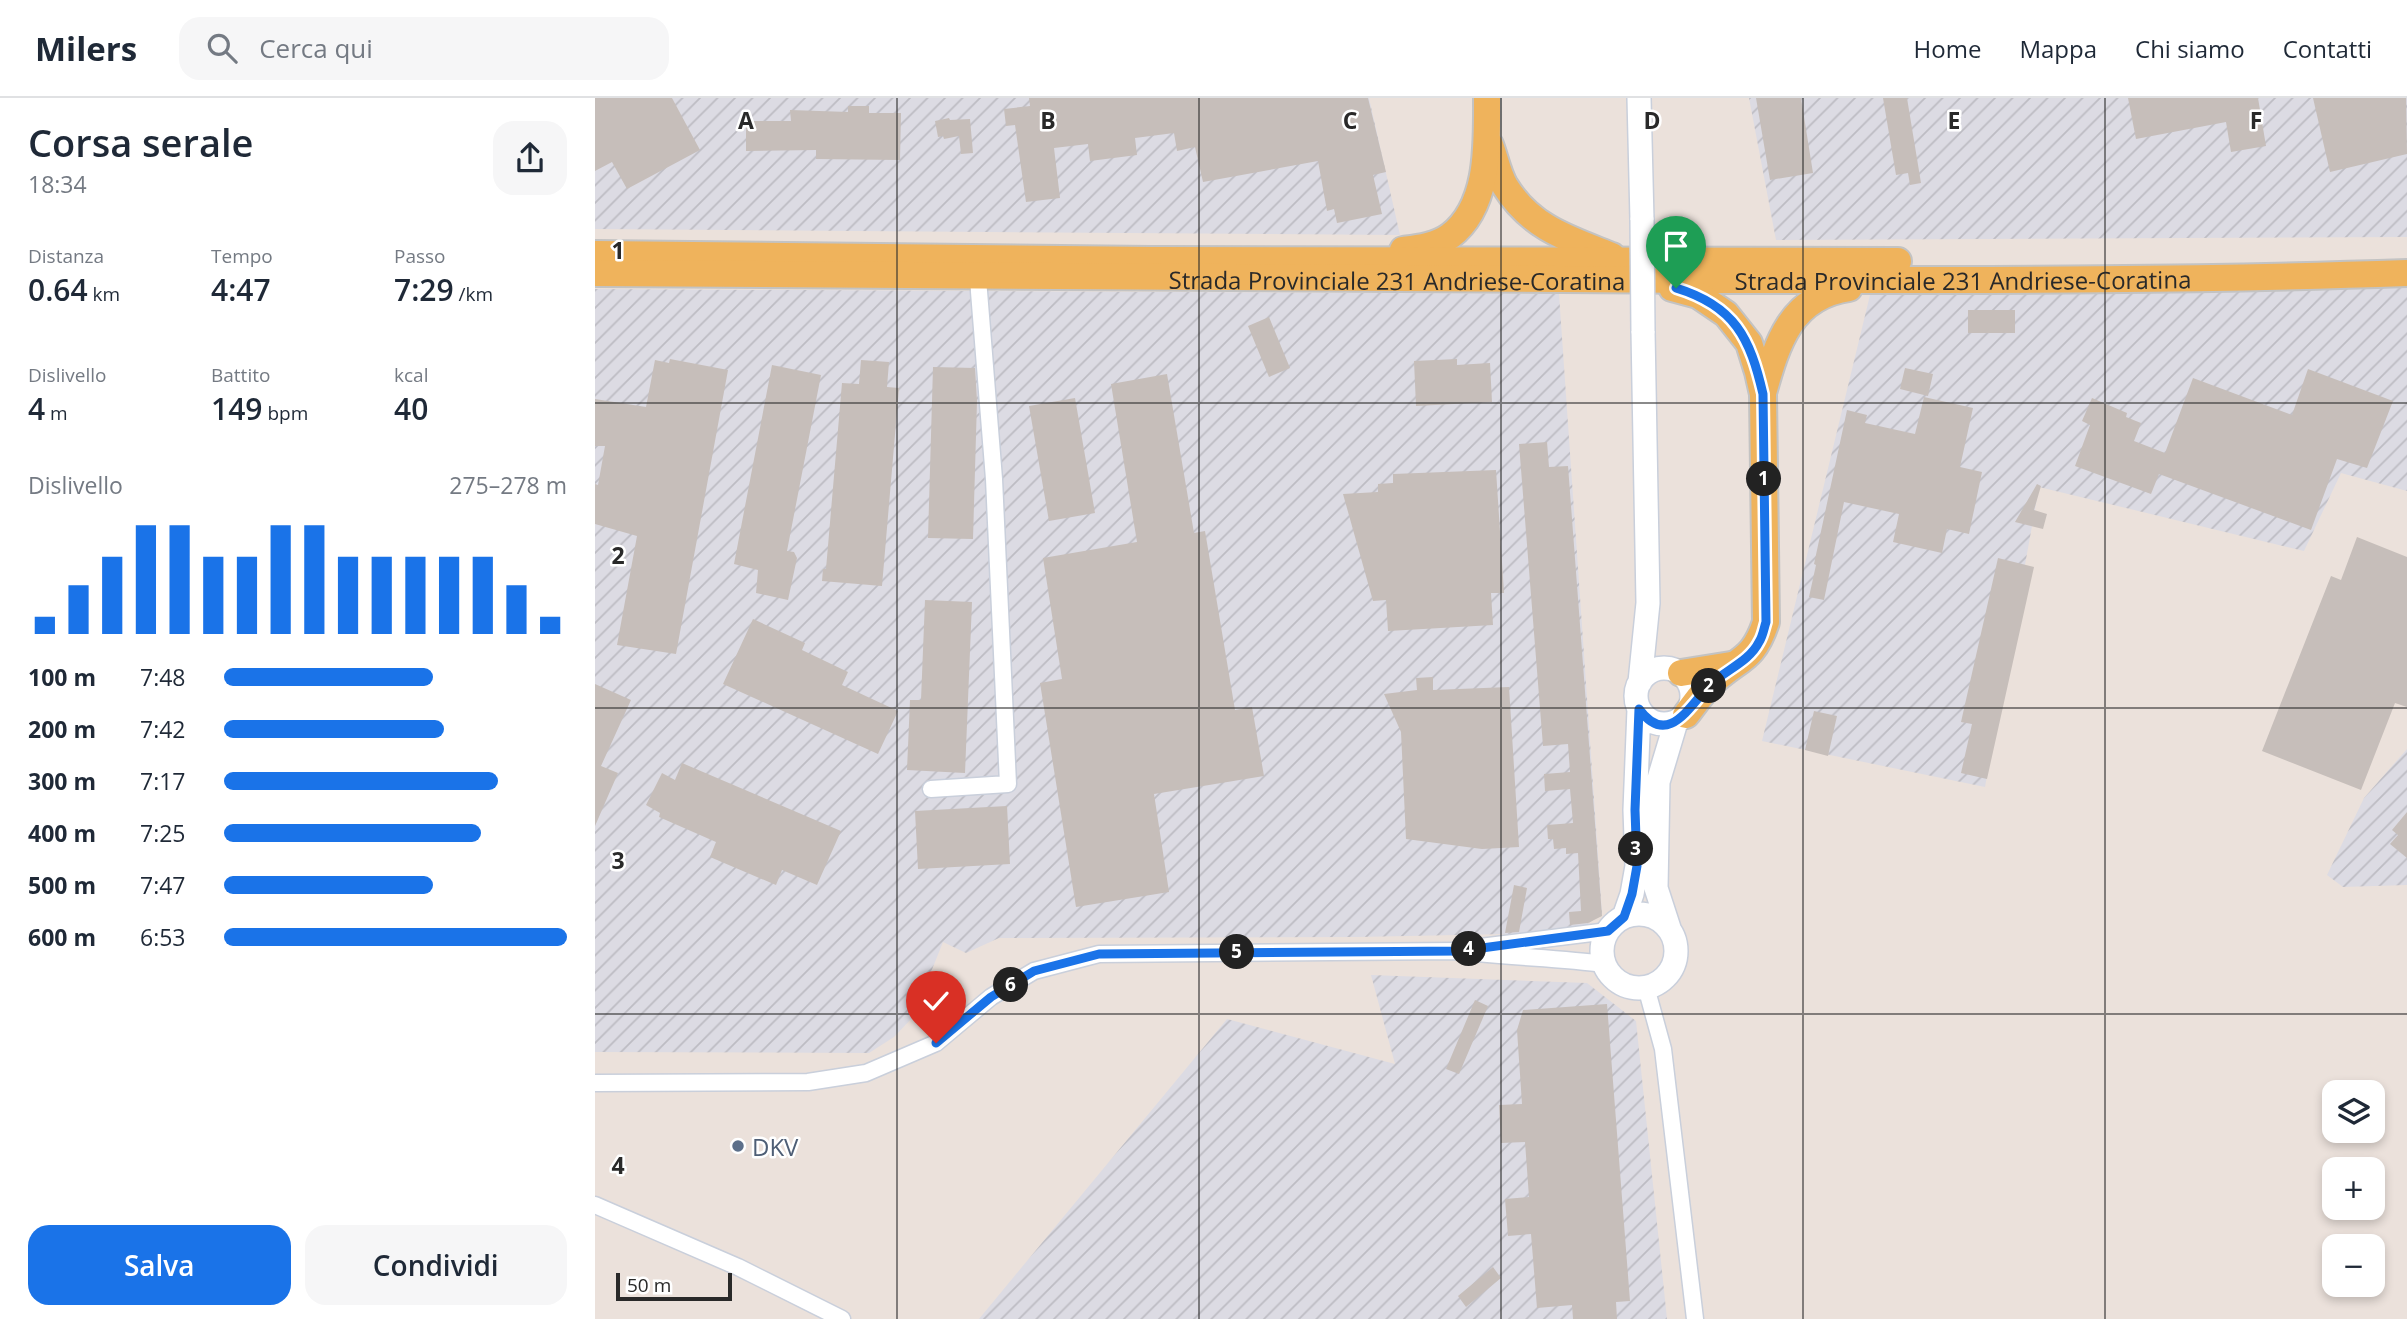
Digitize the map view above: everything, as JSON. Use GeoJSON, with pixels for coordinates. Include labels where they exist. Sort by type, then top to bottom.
{"type":"FeatureCollection","features":[{"type":"Feature","properties":{"kind":"main road"},"geometry":{"type":"LineString","coordinates":[[1327,260],[1419,248],[1450,236],[1470,212],[1483,177],[1487,98]]}},
{"type":"Feature","properties":{"kind":"main road"},"geometry":{"type":"LineString","coordinates":[[1487,136],[1504,184],[1528,214],[1615,271],[1676,288],[1699,295],[1726,314],[1749,343],[1763,394],[1766,622],[1760,642],[1750,655],[1711,684],[1681,718],[1669,724],[1654,723],[1644,716],[1636,700],[1648,603],[1643,331],[1642,220],[1639,98]]}},
{"type":"Feature","properties":{"kind":"main road","name":"Strada Provinciale 231 Andriese-Coratina"},"geometry":{"type":"LineString","coordinates":[[595,254],[1327,260],[1893,280],[2407,273]]}},
{"type":"Feature","properties":{"kind":"main road","name":"Strada Provinciale 231 Andriese-Coratina"},"geometry":{"type":"LineString","coordinates":[[595,273],[978,279],[1615,271],[2407,256]]}},
{"type":"Feature","properties":{"kind":"main road"},"geometry":{"type":"LineString","coordinates":[[1763,394],[1772,359],[1783,332],[1799,311],[1829,291],[1893,280]]}},
{"type":"Feature","properties":{"kind":"main road"},"geometry":{"type":"LineString","coordinates":[[1639,709],[1635,810],[1637,866],[1632,894],[1602,947],[1605,964],[1611,975],[1621,983],[1646,987],[1667,975],[1677,952],[1675,939],[1656,888],[1658,782],[1681,718],[1693,698],[1692,688],[1672,671],[1648,603]]}},
{"type":"Feature","properties":{"kind":"main road"},"geometry":{"type":"LineString","coordinates":[[1640,682],[1646,675],[1736,664]]}},
{"type":"Feature","properties":{"kind":"main road"},"geometry":{"type":"LineString","coordinates":[[1616,924],[1636,914],[1649,915],[1669,928]]}},
{"type":"Feature","properties":{"kind":"street"},"geometry":{"type":"LineString","coordinates":[[931,789],[1008,784],[994,480],[978,279]]}},
{"type":"Feature","properties":{"kind":"street"},"geometry":{"type":"LineString","coordinates":[[1460,951],[1616,924]]}},
{"type":"Feature","properties":{"kind":"street"},"geometry":{"type":"LineString","coordinates":[[595,1083],[808,1082],[866,1073],[936,1043],[991,997],[1034,971],[1099,954],[1460,951],[1605,964]]}},
{"type":"Feature","properties":{"kind":"street"},"geometry":{"type":"LineString","coordinates":[[1646,987],[1663,1049],[1695,1319]]}},
{"type":"Feature","properties":{"kind":"street"},"geometry":{"type":"LineString","coordinates":[[595,1205],[738,1267],[842,1319]]}},
{"type":"Feature","properties":{"kind":"shaded area"},"geometry":{"type":"Polygon","coordinates":[[[595,98],[1369,98],[1400,235],[595,229],[595,98]]]}},
{"type":"Feature","properties":{"kind":"shaded area"},"geometry":{"type":"Polygon","coordinates":[[[1749,98],[2407,98],[2407,237],[1776,240],[1749,98]]]}},
{"type":"Feature","properties":{"kind":"shaded area"},"geometry":{"type":"Polygon","coordinates":[[[2407,282],[2407,491],[2341,473],[2304,551],[2039,487],[1985,787],[1762,741],[1870,295],[2407,282]]]}},
{"type":"Feature","properties":{"kind":"shaded area"},"geometry":{"type":"Polygon","coordinates":[[[595,289],[1559,294],[1602,914],[1583,927],[1508,934],[999,938],[966,953],[943,942],[913,1017],[894,1037],[869,1053],[595,1052],[595,289]]]}},
{"type":"Feature","properties":{"kind":"shaded area"},"geometry":{"type":"Polygon","coordinates":[[[2407,749],[2407,885],[2343,887],[2327,875],[2364,798],[2407,749]]]}},
{"type":"Feature","properties":{"kind":"shaded area"},"geometry":{"type":"Polygon","coordinates":[[[1371,975],[1587,983],[1636,1021],[1667,1319],[979,1319],[1227,1019],[1395,1064],[1371,975]]]}},
{"type":"Feature","properties":{"kind":"building"},"geometry":{"type":"Polygon","coordinates":[[[595,98],[672,98],[700,150],[627,189],[612,162],[595,171],[595,98]]]}},
{"type":"Feature","properties":{"kind":"building"},"geometry":{"type":"Polygon","coordinates":[[[1029,98],[1368,98],[1386,172],[1373,175],[1382,214],[1337,223],[1334,209],[1327,211],[1318,161],[1203,182],[1195,147],[1177,151],[1174,133],[1135,138],[1137,155],[1090,161],[1088,144],[1054,148],[1060,198],[1026,202],[1015,125],[1006,126],[1004,109],[1030,106],[1029,98]]]}},
{"type":"Feature","properties":{"kind":"building"},"geometry":{"type":"Polygon","coordinates":[[[1756,98],[1801,98],[1813,173],[1770,180],[1756,98]]]}},
{"type":"Feature","properties":{"kind":"building"},"geometry":{"type":"Polygon","coordinates":[[[1883,98],[1907,98],[1921,183],[1910,185],[1908,173],[1896,175],[1883,98]]]}},
{"type":"Feature","properties":{"kind":"building"},"geometry":{"type":"Polygon","coordinates":[[[2128,98],[2258,98],[2266,146],[2231,152],[2226,122],[2136,139],[2128,98]]]}},
{"type":"Feature","properties":{"kind":"building"},"geometry":{"type":"Polygon","coordinates":[[[2313,98],[2406,98],[2407,154],[2330,172],[2313,98]]]}},
{"type":"Feature","properties":{"kind":"building"},"geometry":{"type":"Polygon","coordinates":[[[848,106],[869,106],[869,113],[901,113],[900,160],[816,159],[816,150],[746,151],[746,121],[791,121],[790,110],[848,112],[848,106]]]}},
{"type":"Feature","properties":{"kind":"building"},"geometry":{"type":"Polygon","coordinates":[[[949,118],[970,119],[973,153],[961,154],[959,136],[944,139],[943,136],[938,137],[935,121],[949,118]]]}},
{"type":"Feature","properties":{"kind":"building"},"geometry":{"type":"Polygon","coordinates":[[[1968,310],[2015,310],[2015,333],[1968,333],[1968,310]]]}},
{"type":"Feature","properties":{"kind":"building"},"geometry":{"type":"Polygon","coordinates":[[[1269,317],[1290,368],[1269,377],[1248,326],[1269,317]]]}},
{"type":"Feature","properties":{"kind":"building"},"geometry":{"type":"Polygon","coordinates":[[[670,359],[728,370],[676,654],[617,645],[637,536],[595,524],[595,484],[598,485],[605,446],[595,446],[595,399],[646,407],[655,360],[669,363],[670,359]]]}},
{"type":"Feature","properties":{"kind":"building"},"geometry":{"type":"Polygon","coordinates":[[[1457,359],[1457,365],[1490,363],[1492,402],[1416,406],[1414,361],[1457,359]]]}},
{"type":"Feature","properties":{"kind":"building"},"geometry":{"type":"Polygon","coordinates":[[[861,360],[889,362],[887,387],[899,388],[882,586],[822,581],[823,569],[826,569],[842,383],[859,384],[861,360]]]}},
{"type":"Feature","properties":{"kind":"building"},"geometry":{"type":"Polygon","coordinates":[[[772,365],[821,375],[787,551],[794,552],[797,558],[788,600],[756,593],[758,570],[734,564],[772,365]]]}},
{"type":"Feature","properties":{"kind":"building"},"geometry":{"type":"Polygon","coordinates":[[[933,367],[975,368],[977,401],[973,539],[928,538],[933,367]]]}},
{"type":"Feature","properties":{"kind":"building"},"geometry":{"type":"Polygon","coordinates":[[[1905,368],[1933,374],[1928,396],[1900,389],[1905,368]]]}},
{"type":"Feature","properties":{"kind":"building"},"geometry":{"type":"Polygon","coordinates":[[[2308,369],[2393,401],[2367,468],[2337,459],[2311,530],[2159,474],[2151,494],[2075,466],[2090,425],[2082,421],[2092,398],[2127,413],[2126,417],[2141,423],[2134,441],[2165,453],[2193,378],[2292,415],[2308,369]]]}},
{"type":"Feature","properties":{"kind":"building"},"geometry":{"type":"Polygon","coordinates":[[[1167,374],[1194,533],[1205,531],[1235,710],[1252,707],[1264,776],[1154,794],[1169,892],[1076,907],[1040,683],[1062,679],[1043,558],[1137,542],[1111,384],[1167,374]]]}},
{"type":"Feature","properties":{"kind":"building"},"geometry":{"type":"Polygon","coordinates":[[[1924,397],[1973,408],[1960,467],[1982,472],[1969,534],[1947,529],[1942,553],[1893,542],[1899,514],[1844,502],[1824,600],[1809,597],[1847,410],[1867,415],[1865,423],[1915,434],[1924,397]]]}},
{"type":"Feature","properties":{"kind":"building"},"geometry":{"type":"Polygon","coordinates":[[[1075,398],[1095,513],[1049,521],[1029,406],[1075,398]]]}},
{"type":"Feature","properties":{"kind":"building"},"geometry":{"type":"Polygon","coordinates":[[[1547,442],[1549,467],[1568,466],[1602,916],[1588,923],[1570,925],[1569,912],[1581,911],[1578,853],[1566,854],[1566,848],[1554,849],[1553,839],[1548,839],[1547,825],[1573,823],[1570,789],[1545,791],[1544,774],[1570,772],[1568,744],[1543,746],[1519,444],[1547,442]]]}},
{"type":"Feature","properties":{"kind":"building"},"geometry":{"type":"Polygon","coordinates":[[[1496,470],[1504,593],[1491,593],[1493,625],[1388,631],[1386,600],[1373,601],[1343,494],[1378,492],[1378,484],[1393,483],[1393,474],[1496,470]]]}},
{"type":"Feature","properties":{"kind":"building"},"geometry":{"type":"Polygon","coordinates":[[[2037,484],[2041,486],[2034,510],[2047,514],[2043,529],[2015,522],[2037,484]]]}},
{"type":"Feature","properties":{"kind":"building"},"geometry":{"type":"Polygon","coordinates":[[[2357,537],[2407,557],[2407,707],[2395,703],[2361,790],[2262,751],[2331,576],[2341,580],[2357,537]]]}},
{"type":"Feature","properties":{"kind":"building"},"geometry":{"type":"Polygon","coordinates":[[[1998,558],[2034,567],[1987,779],[1961,773],[1972,724],[1961,722],[1998,558]]]}},
{"type":"Feature","properties":{"kind":"building"},"geometry":{"type":"Polygon","coordinates":[[[925,600],[972,602],[965,773],[907,770],[910,700],[921,700],[925,600]]]}},
{"type":"Feature","properties":{"kind":"building"},"geometry":{"type":"Polygon","coordinates":[[[753,619],[805,643],[802,650],[848,672],[842,685],[898,711],[878,754],[723,684],[753,619]]]}},
{"type":"Feature","properties":{"kind":"building"},"geometry":{"type":"Polygon","coordinates":[[[1433,677],[1433,690],[1509,687],[1519,847],[1482,849],[1406,839],[1401,732],[1384,694],[1417,690],[1416,678],[1433,677]]]}},
{"type":"Feature","properties":{"kind":"building"},"geometry":{"type":"Polygon","coordinates":[[[595,684],[631,700],[601,766],[618,773],[595,826],[595,684]]]}},
{"type":"Feature","properties":{"kind":"building"},"geometry":{"type":"Polygon","coordinates":[[[1814,711],[1837,716],[1828,756],[1805,750],[1814,711]]]}},
{"type":"Feature","properties":{"kind":"building"},"geometry":{"type":"Polygon","coordinates":[[[682,763],[841,831],[817,885],[782,870],[776,885],[710,857],[716,842],[659,817],[660,813],[646,805],[662,773],[675,780],[682,763]]]}},
{"type":"Feature","properties":{"kind":"building"},"geometry":{"type":"Polygon","coordinates":[[[1007,806],[1010,864],[918,869],[915,811],[1007,806]]]}},
{"type":"Feature","properties":{"kind":"building"},"geometry":{"type":"Polygon","coordinates":[[[2407,812],[2407,858],[2390,844],[2398,835],[2392,830],[2407,812]]]}},
{"type":"Feature","properties":{"kind":"building"},"geometry":{"type":"Polygon","coordinates":[[[1514,885],[1527,888],[1519,932],[1505,933],[1514,885]]]}},
{"type":"Feature","properties":{"kind":"building"},"geometry":{"type":"Polygon","coordinates":[[[1475,1000],[1488,1006],[1459,1074],[1446,1069],[1475,1000]]]}},
{"type":"Feature","properties":{"kind":"building"},"geometry":{"type":"Polygon","coordinates":[[[1607,1004],[1630,1301],[1616,1302],[1617,1319],[1573,1319],[1572,1305],[1537,1308],[1531,1234],[1508,1236],[1505,1199],[1529,1197],[1525,1142],[1501,1143],[1499,1105],[1522,1104],[1517,1030],[1523,1010],[1607,1004]]]}},
{"type":"Feature","properties":{"kind":"building"},"geometry":{"type":"Polygon","coordinates":[[[1493,1267],[1501,1278],[1466,1307],[1458,1296],[1493,1267]]]}},
{"type":"Feature","properties":{"kind":"place","name":"DKV"},"geometry":{"type":"Point","coordinates":[738,1146]}},
{"type":"Feature","properties":{"kind":"route"},"geometry":{"type":"LineString","coordinates":[[936,1043],[991,997],[1034,971],[1099,954],[1460,951],[1608,931],[1624,917],[1637,866],[1635,810],[1639,709],[1654,723],[1669,724],[1679,721],[1711,684],[1750,655],[1760,642],[1766,622],[1763,394],[1758,372],[1749,343],[1726,314],[1699,295],[1676,288]]}}]}
